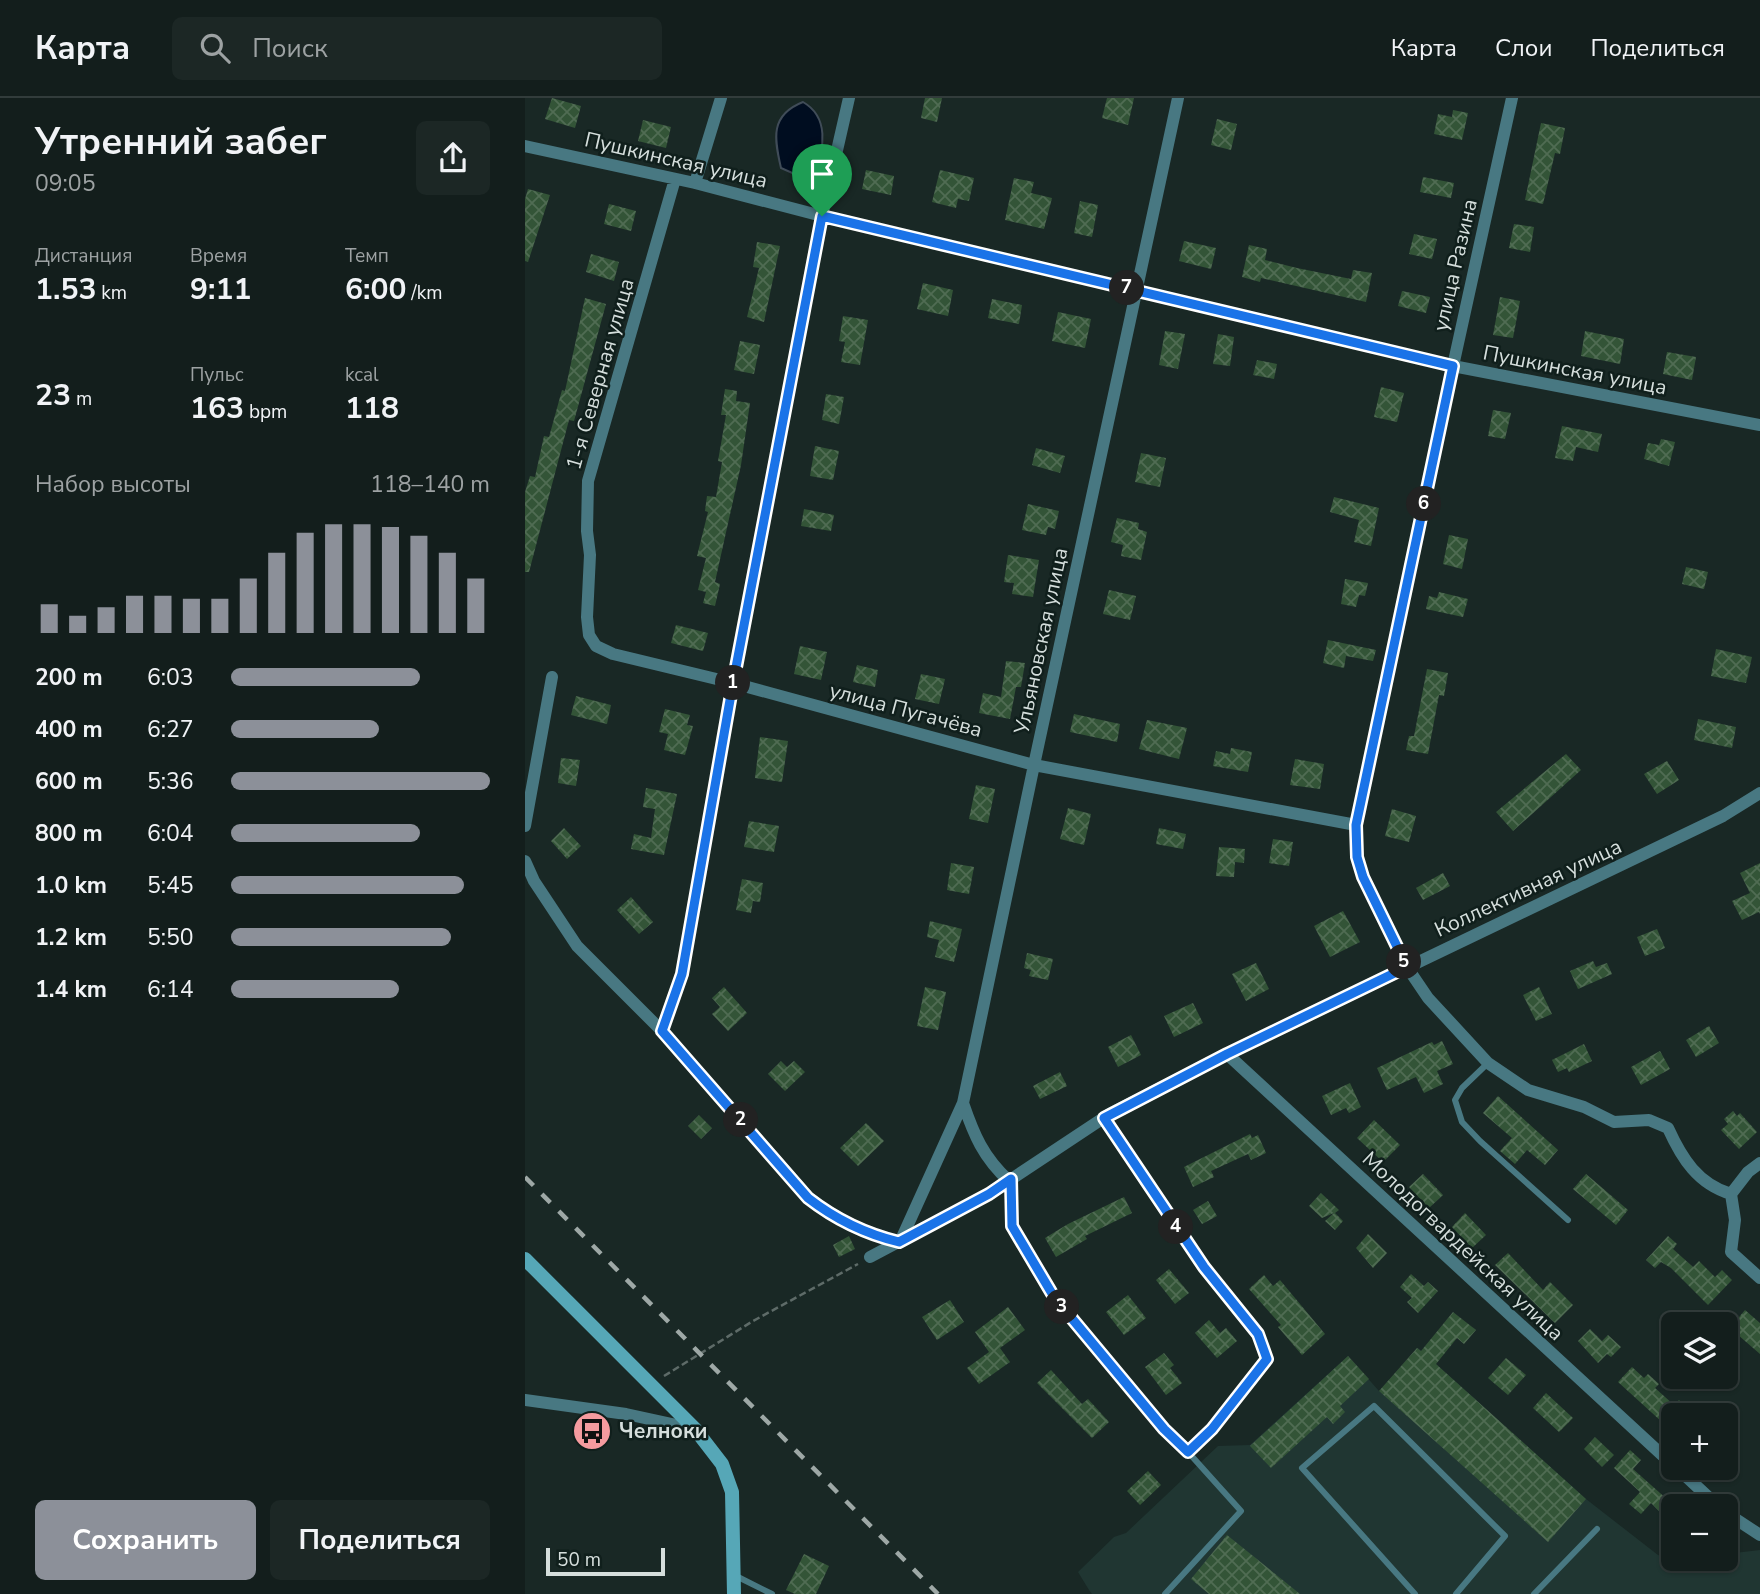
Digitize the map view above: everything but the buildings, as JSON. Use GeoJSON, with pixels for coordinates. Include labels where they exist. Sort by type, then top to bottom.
{"type":"FeatureCollection","features":[{"type":"Feature","properties":{"kind":"street"},"geometry":{"type":"LineString","coordinates":[[695,183],[721,98]]}},
{"type":"Feature","properties":{"kind":"street"},"geometry":{"type":"LineString","coordinates":[[662,1031],[682,974],[733,683],[822,216],[849,98]]}},
{"type":"Feature","properties":{"kind":"street","name":"Ульяновская улица"},"geometry":{"type":"LineString","coordinates":[[899,1242],[963,1103],[1178,98]]}},
{"type":"Feature","properties":{"kind":"street","name":"улица Разина"},"geometry":{"type":"LineString","coordinates":[[1512,98],[1356,825],[1357,857],[1363,877],[1407,967],[1427,998],[1488,1063],[1528,1090],[1584,1107],[1614,1122],[1649,1120],[1668,1128],[1681,1158],[1713,1189],[1731,1194]]}},
{"type":"Feature","properties":{"kind":"street","name":"Пушкинская улица"},"geometry":{"type":"LineString","coordinates":[[525,146],[675,178],[822,216],[1453,366],[1760,425]]}},
{"type":"Feature","properties":{"kind":"street","name":"1-я Северная улица"},"geometry":{"type":"LineString","coordinates":[[613,654],[596,646],[589,635],[588,481],[675,178]]}},
{"type":"Feature","properties":{"kind":"street","name":"улица Пугачёва"},"geometry":{"type":"LineString","coordinates":[[613,654],[733,683],[1034,765],[1356,825]]}},
{"type":"Feature","properties":{"kind":"street"},"geometry":{"type":"LineString","coordinates":[[525,826],[552,677]]}},
{"type":"Feature","properties":{"kind":"street","name":"Коллективная улица"},"geometry":{"type":"LineString","coordinates":[[870,1257],[1010,1180],[1104,1118],[1227,1054],[1723,816],[1760,793]]}},
{"type":"Feature","properties":{"kind":"street"},"geometry":{"type":"LineString","coordinates":[[525,861],[534,881],[577,946],[662,1031],[808,1198],[826,1212],[874,1236],[899,1242]]}},
{"type":"Feature","properties":{"kind":"street","name":"Молодогвардейская улица"},"geometry":{"type":"LineString","coordinates":[[1227,1054],[1661,1453]]}},
{"type":"Feature","properties":{"kind":"street"},"geometry":{"type":"LineString","coordinates":[[963,1103],[975,1138],[995,1168],[1010,1180],[1012,1226],[1054,1297],[1164,1429],[1188,1452],[1212,1429],[1267,1359],[1258,1334],[1204,1267],[1104,1118]]}},
{"type":"Feature","properties":{"kind":"street"},"geometry":{"type":"LineString","coordinates":[[1760,1163],[1748,1172],[1731,1194],[1735,1220],[1731,1252],[1760,1278]]}},
{"type":"Feature","properties":{"kind":"street"},"geometry":{"type":"LineString","coordinates":[[525,1259],[695,1429],[722,1464],[732,1492],[736,1576],[734,1594]]}},
{"type":"Feature","properties":{"kind":"street"},"geometry":{"type":"LineString","coordinates":[[525,1400],[626,1414],[695,1429]]}},
{"type":"Feature","properties":{"kind":"street","name":"Молодогвардейская улица"},"geometry":{"type":"LineString","coordinates":[[1690,1480],[1705,1494]]}},
{"type":"Feature","properties":{"kind":"street"},"geometry":{"type":"LineString","coordinates":[[1738,1521],[1760,1535]]}},
{"type":"Feature","properties":{"kind":"lane"},"geometry":{"type":"LineString","coordinates":[[1488,1063],[1462,1088],[1455,1100],[1462,1122],[1515,1174],[1568,1220]]}},
{"type":"Feature","properties":{"kind":"lane"},"geometry":{"type":"LineString","coordinates":[[1415,1594],[1302,1468],[1374,1406],[1505,1536],[1456,1594]]}},
{"type":"Feature","properties":{"kind":"lane"},"geometry":{"type":"LineString","coordinates":[[1165,1594],[1241,1511],[1188,1452]]}},
{"type":"Feature","properties":{"kind":"lane"},"geometry":{"type":"LineString","coordinates":[[1534,1594],[1597,1529]]}},
{"type":"Feature","properties":{"kind":"lane"},"geometry":{"type":"LineString","coordinates":[[736,1576],[772,1594]]}},
{"type":"Feature","properties":{"kind":"path"},"geometry":{"type":"LineString","coordinates":[[657,1378],[668,1375],[753,1321],[870,1257]]}},
{"type":"Feature","properties":{"kind":"shaded area"},"geometry":{"type":"Polygon","coordinates":[[[1418,1348],[1586,1499],[1661,1556],[1661,1571],[1738,1571],[1738,1553],[1760,1550],[1760,1594],[1092,1594],[1089,1590],[1078,1572],[1114,1537],[1126,1533],[1218,1446],[1250,1445],[1348,1356],[1379,1391],[1418,1348]]]}},
{"type":"Feature","properties":{"kind":"water"},"geometry":{"type":"Polygon","coordinates":[[[803,102],[811,108],[821,124],[822,143],[814,172],[799,176],[781,168],[776,137],[780,121],[785,114],[803,102]]]}},
{"type":"Feature","properties":{"kind":"railway"},"geometry":{"type":"LineString","coordinates":[[525,1177],[938,1594]]}},
{"type":"Feature","properties":{"kind":"place","name":"Челноки"},"geometry":{"type":"Point","coordinates":[592,1431]}},
{"type":"Feature","properties":{"kind":"route"},"geometry":{"type":"LineString","coordinates":[[822,216],[1453,366],[1356,825],[1357,857],[1363,877],[1407,967],[1227,1054],[1104,1118],[1204,1267],[1258,1334],[1267,1359],[1212,1429],[1188,1452],[1164,1429],[1054,1297],[1012,1226],[1011,1179],[989,1194],[899,1242],[874,1236],[826,1212],[808,1198],[662,1031],[682,974],[733,683],[822,216]]}}]}
